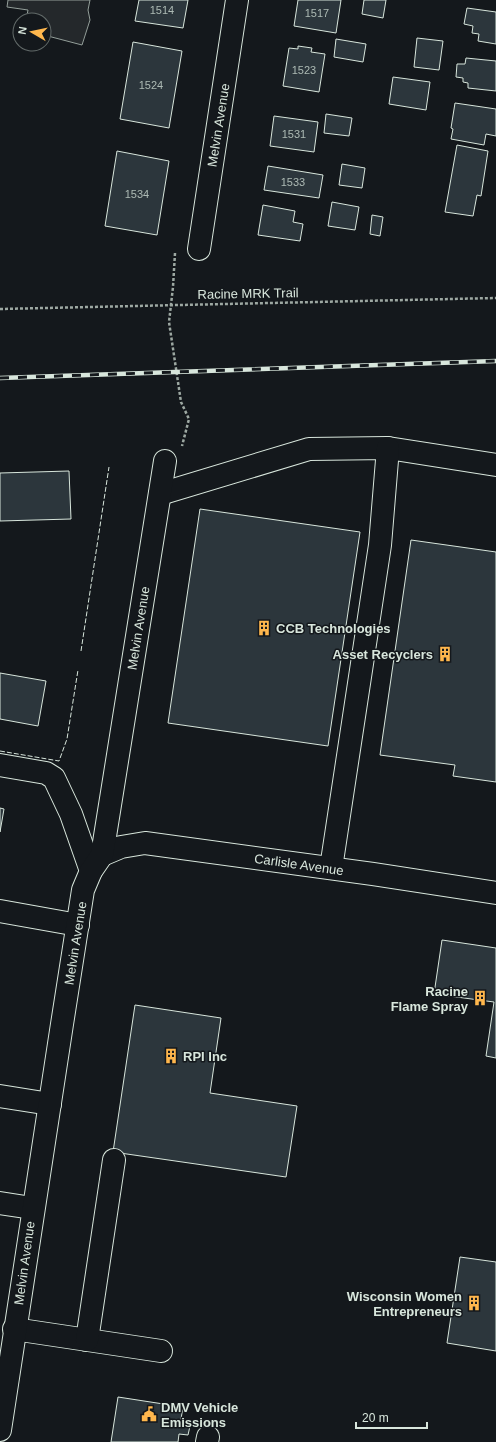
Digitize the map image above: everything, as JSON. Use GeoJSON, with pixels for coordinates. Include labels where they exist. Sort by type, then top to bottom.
{"type":"FeatureCollection","features":[{"type":"Feature","properties":{"kind":"street","name":"Melvin Avenue"},"geometry":{"type":"LineString","coordinates":[[199,249],[238,0]]}},
{"type":"Feature","properties":{"kind":"street"},"geometry":{"type":"LineString","coordinates":[[160,494],[309,449],[388,448],[496,465]]}},
{"type":"Feature","properties":{"kind":"street"},"geometry":{"type":"LineString","coordinates":[[331,868],[380,545],[388,448]]}},
{"type":"Feature","properties":{"kind":"street","name":"Melvin Avenue"},"geometry":{"type":"LineString","coordinates":[[0,1430],[32,1208],[50,1104],[83,890],[96,863],[165,464]]}},
{"type":"Feature","properties":{"kind":"street"},"geometry":{"type":"LineString","coordinates":[[0,765],[46,773],[54,778],[96,863]]}},
{"type":"Feature","properties":{"kind":"street","name":"Carlisle Avenue"},"geometry":{"type":"LineString","coordinates":[[96,863],[121,847],[145,843],[331,868],[496,893]]}},
{"type":"Feature","properties":{"kind":"street"},"geometry":{"type":"LineString","coordinates":[[0,911],[78,925]]}},
{"type":"Feature","properties":{"kind":"street"},"geometry":{"type":"LineString","coordinates":[[0,1096],[50,1104]]}},
{"type":"Feature","properties":{"kind":"street"},"geometry":{"type":"LineString","coordinates":[[87,1340],[114,1160]]}},
{"type":"Feature","properties":{"kind":"street"},"geometry":{"type":"LineString","coordinates":[[0,1203],[32,1208]]}},
{"type":"Feature","properties":{"kind":"street"},"geometry":{"type":"LineString","coordinates":[[14,1329],[161,1351]]}},
{"type":"Feature","properties":{"kind":"path"},"geometry":{"type":"LineString","coordinates":[[165,464],[181,450],[189,419],[181,402],[169,322],[172,304],[175,251],[180,248],[199,249]]}},
{"type":"Feature","properties":{"kind":"path","name":"Racine MRK Trail"},"geometry":{"type":"LineString","coordinates":[[0,309],[496,298]]}},
{"type":"Feature","properties":{"kind":"shaded area"},"geometry":{"type":"Polygon","coordinates":[[[8,0],[90,0],[88,10],[90,20],[82,45],[52,37],[52,12],[28,12],[28,10],[7,7],[8,0]]]}},
{"type":"Feature","properties":{"kind":"building"},"geometry":{"type":"Polygon","coordinates":[[[139,0],[188,0],[183,28],[135,21],[139,0]]]}},
{"type":"Feature","properties":{"kind":"building"},"geometry":{"type":"Polygon","coordinates":[[[298,0],[341,0],[336,33],[294,26],[298,0]]]}},
{"type":"Feature","properties":{"kind":"building"},"geometry":{"type":"Polygon","coordinates":[[[364,0],[386,0],[383,18],[362,14],[364,0]]]}},
{"type":"Feature","properties":{"kind":"building"},"geometry":{"type":"Polygon","coordinates":[[[467,8],[496,12],[496,44],[478,41],[479,34],[472,33],[473,26],[464,24],[467,8]]]}},
{"type":"Feature","properties":{"kind":"building"},"geometry":{"type":"Polygon","coordinates":[[[417,38],[443,41],[439,70],[414,67],[417,38]]]}},
{"type":"Feature","properties":{"kind":"building"},"geometry":{"type":"Polygon","coordinates":[[[336,39],[366,44],[363,62],[334,57],[336,39]]]}},
{"type":"Feature","properties":{"kind":"building"},"geometry":{"type":"Polygon","coordinates":[[[133,42],[182,51],[169,128],[120,119],[133,42]]]}},
{"type":"Feature","properties":{"kind":"building"},"geometry":{"type":"Polygon","coordinates":[[[298,46],[312,48],[311,52],[325,54],[319,92],[283,86],[289,48],[298,49],[298,46]]]}},
{"type":"Feature","properties":{"kind":"building"},"geometry":{"type":"Polygon","coordinates":[[[466,58],[496,61],[496,91],[468,88],[468,83],[463,82],[463,78],[456,77],[457,64],[465,64],[466,58]]]}},
{"type":"Feature","properties":{"kind":"building"},"geometry":{"type":"Polygon","coordinates":[[[393,77],[430,82],[426,110],[389,104],[393,77]]]}},
{"type":"Feature","properties":{"kind":"building"},"geometry":{"type":"Polygon","coordinates":[[[455,103],[496,109],[496,136],[486,134],[484,145],[451,139],[453,129],[451,128],[455,103]]]}},
{"type":"Feature","properties":{"kind":"building"},"geometry":{"type":"Polygon","coordinates":[[[326,114],[352,118],[349,136],[324,133],[326,114]]]}},
{"type":"Feature","properties":{"kind":"building"},"geometry":{"type":"Polygon","coordinates":[[[274,116],[318,122],[314,152],[270,146],[274,116]]]}},
{"type":"Feature","properties":{"kind":"building"},"geometry":{"type":"Polygon","coordinates":[[[457,145],[488,151],[481,196],[477,195],[473,216],[445,212],[457,145]]]}},
{"type":"Feature","properties":{"kind":"building"},"geometry":{"type":"Polygon","coordinates":[[[117,151],[169,161],[157,235],[105,226],[117,151]]]}},
{"type":"Feature","properties":{"kind":"building"},"geometry":{"type":"Polygon","coordinates":[[[342,164],[365,168],[362,188],[339,185],[342,164]]]}},
{"type":"Feature","properties":{"kind":"building"},"geometry":{"type":"Polygon","coordinates":[[[268,166],[323,175],[319,198],[264,190],[268,166]]]}},
{"type":"Feature","properties":{"kind":"building"},"geometry":{"type":"Polygon","coordinates":[[[332,202],[359,207],[355,230],[328,226],[332,202]]]}},
{"type":"Feature","properties":{"kind":"building"},"geometry":{"type":"Polygon","coordinates":[[[263,205],[295,211],[293,222],[303,224],[300,241],[258,235],[263,205]]]}},
{"type":"Feature","properties":{"kind":"building"},"geometry":{"type":"Polygon","coordinates":[[[372,215],[383,217],[380,236],[370,234],[372,215]]]}},
{"type":"Feature","properties":{"kind":"building"},"geometry":{"type":"Polygon","coordinates":[[[69,471],[71,519],[0,521],[0,473],[69,471]]]}},
{"type":"Feature","properties":{"kind":"building","name":"CCB Technologies"},"geometry":{"type":"Polygon","coordinates":[[[200,509],[360,532],[328,746],[168,723],[200,509]]]}},
{"type":"Feature","properties":{"kind":"building","name":"Asset Recyclers"},"geometry":{"type":"Polygon","coordinates":[[[411,540],[496,552],[496,782],[453,776],[455,765],[380,755],[411,540]]]}},
{"type":"Feature","properties":{"kind":"building"},"geometry":{"type":"Polygon","coordinates":[[[0,673],[46,681],[38,726],[0,719],[0,673]]]}},
{"type":"Feature","properties":{"kind":"building"},"geometry":{"type":"Polygon","coordinates":[[[0,808],[4,809],[0,832],[0,808]]]}},
{"type":"Feature","properties":{"kind":"building","name":"Racine Flame Spray"},"geometry":{"type":"Polygon","coordinates":[[[442,940],[496,948],[496,1058],[486,1056],[494,1002],[434,994],[442,940]]]}},
{"type":"Feature","properties":{"kind":"building","name":"RPI Inc"},"geometry":{"type":"Polygon","coordinates":[[[135,1005],[221,1018],[210,1093],[297,1106],[286,1177],[113,1152],[135,1005]]]}},
{"type":"Feature","properties":{"kind":"building","name":"Wisconsin Women Entrepreneurs"},"geometry":{"type":"Polygon","coordinates":[[[460,1257],[496,1262],[496,1351],[447,1343],[460,1257]]]}},
{"type":"Feature","properties":{"kind":"building","name":"DMV Vehicle Emissions"},"geometry":{"type":"Polygon","coordinates":[[[118,1397],[183,1407],[180,1425],[190,1426],[188,1435],[179,1434],[178,1442],[111,1442],[118,1397]]]}},
{"type":"Feature","properties":{"kind":"railway"},"geometry":{"type":"LineString","coordinates":[[0,378],[496,361]]}},
{"type":"Feature","properties":{"kind":"fence"},"geometry":{"type":"LineString","coordinates":[[81,651],[109,467]]}},
{"type":"Feature","properties":{"kind":"fence"},"geometry":{"type":"LineString","coordinates":[[0,751],[59,761],[67,739],[78,670]]}},
{"type":"Feature","properties":{"kind":"place","name":"CCB Technologies"},"geometry":{"type":"Point","coordinates":[264,628]}},
{"type":"Feature","properties":{"kind":"place","name":"Asset Recyclers"},"geometry":{"type":"Point","coordinates":[445,654]}},
{"type":"Feature","properties":{"kind":"place","name":"Racine Flame Spray"},"geometry":{"type":"Point","coordinates":[480,998]}},
{"type":"Feature","properties":{"kind":"place","name":"RPI Inc"},"geometry":{"type":"Point","coordinates":[171,1056]}},
{"type":"Feature","properties":{"kind":"place","name":"Wisconsin Women Entrepreneurs"},"geometry":{"type":"Point","coordinates":[474,1303]}},
{"type":"Feature","properties":{"kind":"place","name":"DMV Vehicle Emissions"},"geometry":{"type":"Point","coordinates":[149,1414]}}]}
